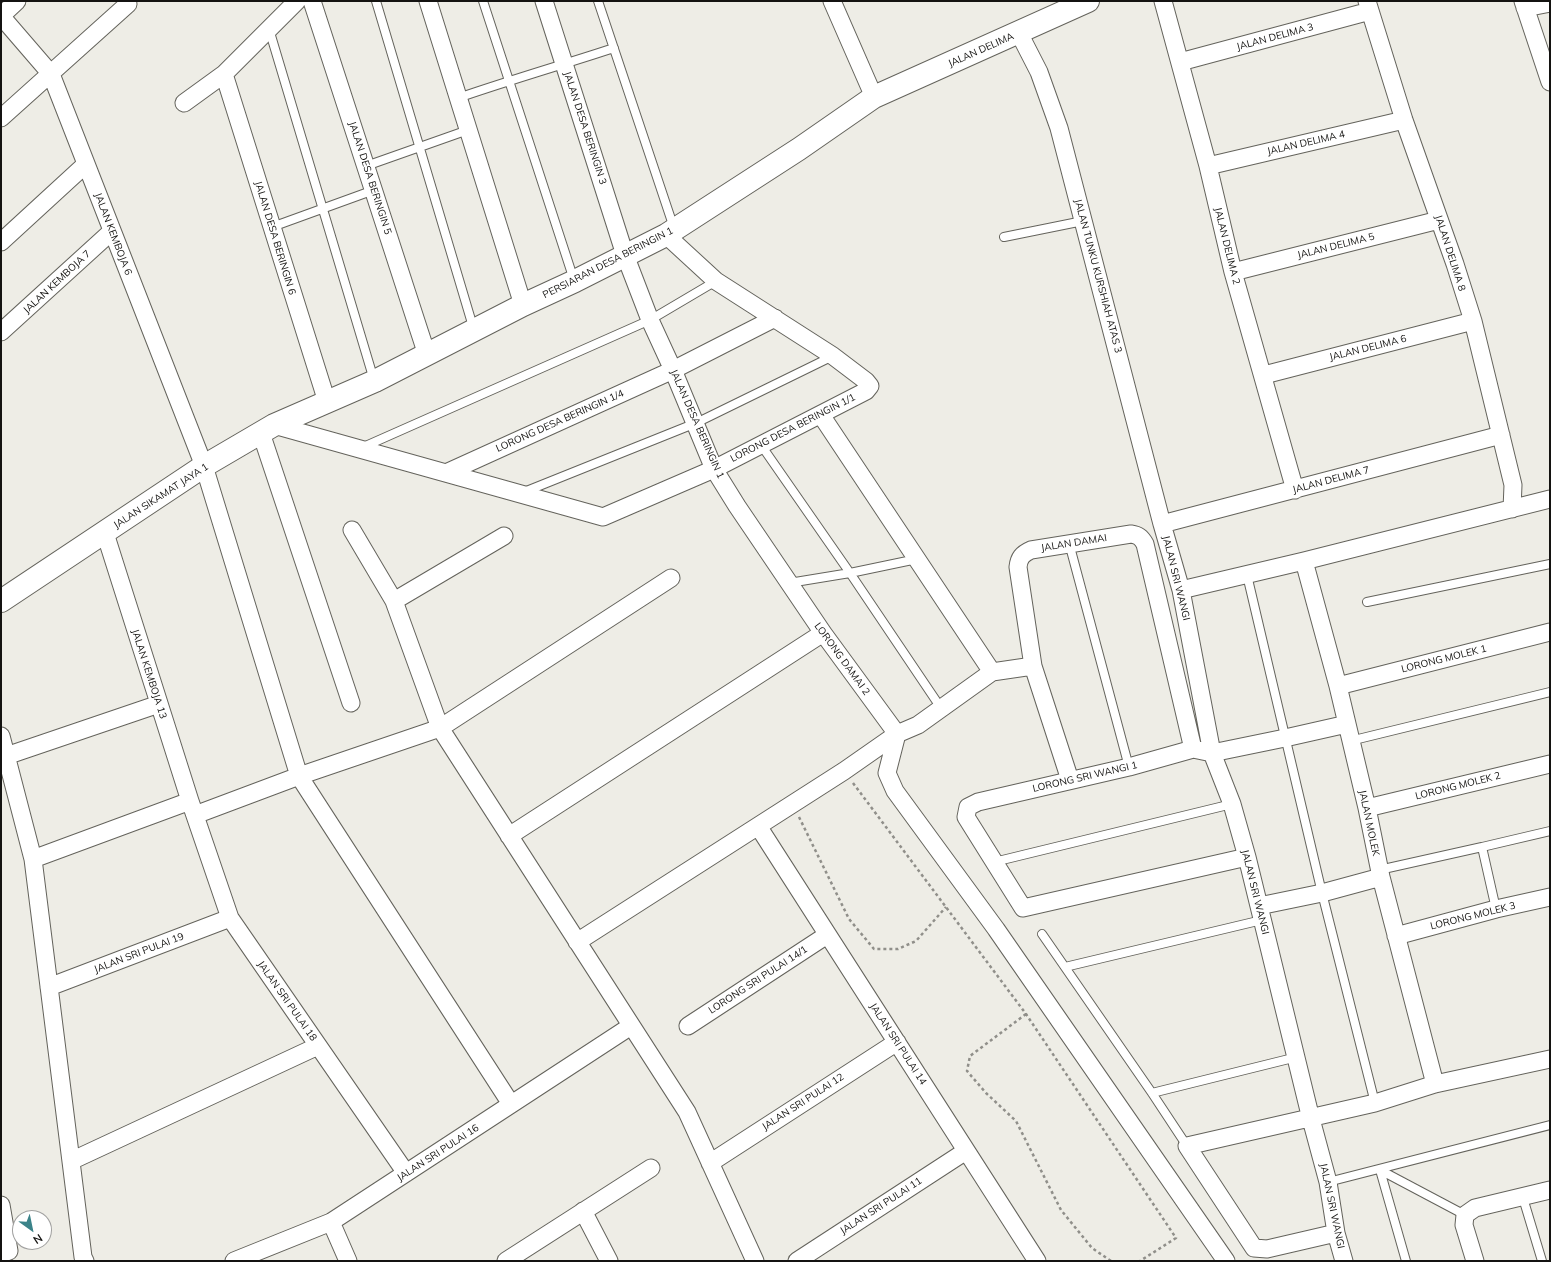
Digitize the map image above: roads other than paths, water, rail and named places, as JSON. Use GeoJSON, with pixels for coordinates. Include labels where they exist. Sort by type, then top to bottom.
{"type":"FeatureCollection","features":[{"type":"Feature","properties":{"kind":"main road","name":"JALAN DELIMA"},"geometry":{"type":"LineString","coordinates":[[874,97],[1020,33],[1088,1]]}},
{"type":"Feature","properties":{"kind":"main road","name":"PERSIARAN DESA BERINGIN 1"},"geometry":{"type":"LineString","coordinates":[[327,402],[427,355],[522,305],[574,281],[670,232],[798,149],[874,97]]}},
{"type":"Feature","properties":{"kind":"main road","name":"JALAN SIKAMAT JAYA 1"},"geometry":{"type":"LineString","coordinates":[[1,601],[204,466],[267,429],[327,402]]}},
{"type":"Feature","properties":{"kind":"street"},"geometry":{"type":"LineString","coordinates":[[1,16],[17,1]]}},
{"type":"Feature","properties":{"kind":"street"},"geometry":{"type":"LineString","coordinates":[[184,103],[224,74],[297,1]]}},
{"type":"Feature","properties":{"kind":"street","name":"JALAN DESA BERINGIN 5"},"geometry":{"type":"LineString","coordinates":[[312,1],[427,355]]}},
{"type":"Feature","properties":{"kind":"street"},"geometry":{"type":"LineString","coordinates":[[428,1],[522,305]]}},
{"type":"Feature","properties":{"kind":"street","name":"JALAN DESA BERINGIN 3"},"geometry":{"type":"LineString","coordinates":[[544,1],[625,255]]}},
{"type":"Feature","properties":{"kind":"street"},"geometry":{"type":"LineString","coordinates":[[832,1],[874,97]]}},
{"type":"Feature","properties":{"kind":"street","name":"JALAN DELIMA 2"},"geometry":{"type":"LineString","coordinates":[[1163,1],[1208,166],[1233,272],[1264,375],[1295,490]]}},
{"type":"Feature","properties":{"kind":"street"},"geometry":{"type":"LineString","coordinates":[[1,118],[128,4]]}},
{"type":"Feature","properties":{"kind":"street"},"geometry":{"type":"LineString","coordinates":[[1550,4],[1524,5],[1550,82]]}},
{"type":"Feature","properties":{"kind":"street","name":"JALAN DELIMA 3"},"geometry":{"type":"LineString","coordinates":[[1180,62],[1369,6]]}},
{"type":"Feature","properties":{"kind":"street","name":"JALAN DELIMA 8"},"geometry":{"type":"LineString","coordinates":[[1369,6],[1404,120],[1473,321],[1513,485],[1512,509]]}},
{"type":"Feature","properties":{"kind":"street","name":"JALAN KEMBOJA 6"},"geometry":{"type":"LineString","coordinates":[[1,16],[51,74],[204,466],[299,776],[511,1104]]}},
{"type":"Feature","properties":{"kind":"street","name":"JALAN TUNKU KURSHIAH ATAS 3"},"geometry":{"type":"LineString","coordinates":[[1020,33],[1039,72],[1059,128],[1162,524]]}},
{"type":"Feature","properties":{"kind":"street","name":"JALAN DESA BERINGIN 6"},"geometry":{"type":"LineString","coordinates":[[224,74],[327,402]]}},
{"type":"Feature","properties":{"kind":"street","name":"JALAN DELIMA 4"},"geometry":{"type":"LineString","coordinates":[[1208,166],[1404,120]]}},
{"type":"Feature","properties":{"kind":"street"},"geometry":{"type":"LineString","coordinates":[[1,242],[86,164]]}},
{"type":"Feature","properties":{"kind":"street","name":"JALAN DELIMA 5"},"geometry":{"type":"LineString","coordinates":[[1233,272],[1439,220]]}},
{"type":"Feature","properties":{"kind":"street","name":"JALAN KEMBOJA 7"},"geometry":{"type":"LineString","coordinates":[[1,332],[112,231]]}},
{"type":"Feature","properties":{"kind":"street"},"geometry":{"type":"LineString","coordinates":[[670,232],[716,281],[833,356]]}},
{"type":"Feature","properties":{"kind":"street","name":"JALAN DESA BERINGIN 1"},"geometry":{"type":"LineString","coordinates":[[625,255],[650,320],[696,423],[714,469],[737,506],[789,582]]}},
{"type":"Feature","properties":{"kind":"street","name":"LORONG DESA BERINGIN 1/4"},"geometry":{"type":"LineString","coordinates":[[446,473],[673,370],[775,318]]}},
{"type":"Feature","properties":{"kind":"street","name":"JALAN DELIMA 6"},"geometry":{"type":"LineString","coordinates":[[1264,375],[1473,321]]}},
{"type":"Feature","properties":{"kind":"street","name":"LORONG DESA BERINGIN 1/1"},"geometry":{"type":"LineString","coordinates":[[267,429],[358,449],[603,517],[714,469],[866,391],[870,386],[866,380],[833,356]]}},
{"type":"Feature","properties":{"kind":"street"},"geometry":{"type":"LineString","coordinates":[[821,415],[992,672]]}},
{"type":"Feature","properties":{"kind":"street"},"geometry":{"type":"LineString","coordinates":[[267,429],[351,703]]}},
{"type":"Feature","properties":{"kind":"street","name":"JALAN DELIMA 7"},"geometry":{"type":"LineString","coordinates":[[1162,524],[1501,435]]}},
{"type":"Feature","properties":{"kind":"street"},"geometry":{"type":"LineString","coordinates":[[1181,590],[1304,561],[1550,499]]}},
{"type":"Feature","properties":{"kind":"street","name":"JALAN SRI WANGI"},"geometry":{"type":"LineString","coordinates":[[1162,524],[1181,590],[1212,753],[1232,804],[1247,857],[1311,1119],[1328,1182],[1336,1233],[1344,1261]]}},
{"type":"Feature","properties":{"kind":"street"},"geometry":{"type":"LineString","coordinates":[[352,530],[394,601],[440,728],[687,1112],[755,1261]]}},
{"type":"Feature","properties":{"kind":"street","name":"JALAN KEMBOJA 13"},"geometry":{"type":"LineString","coordinates":[[104,533],[192,808]]}},
{"type":"Feature","properties":{"kind":"street","name":"JALAN DAMAI"},"geometry":{"type":"LineString","coordinates":[[1070,780],[1033,666],[1018,567],[1019,559],[1024,553],[1031,550],[1131,534],[1142,538],[1145,544],[1193,749]]}},
{"type":"Feature","properties":{"kind":"street"},"geometry":{"type":"LineString","coordinates":[[394,601],[504,536]]}},
{"type":"Feature","properties":{"kind":"street","name":"JALAN MOLEK"},"geometry":{"type":"LineString","coordinates":[[1304,561],[1338,686],[1367,808],[1380,874],[1435,1084]]}},
{"type":"Feature","properties":{"kind":"street"},"geometry":{"type":"LineString","coordinates":[[33,859],[192,808],[299,776],[440,728],[671,578]]}},
{"type":"Feature","properties":{"kind":"street","name":"LORONG DAMAI 2"},"geometry":{"type":"LineString","coordinates":[[789,582],[823,633],[897,734]]}},
{"type":"Feature","properties":{"kind":"street","name":"LORONG MOLEK 1"},"geometry":{"type":"LineString","coordinates":[[1338,686],[1550,632]]}},
{"type":"Feature","properties":{"kind":"street"},"geometry":{"type":"LineString","coordinates":[[509,836],[823,633]]}},
{"type":"Feature","properties":{"kind":"street"},"geometry":{"type":"LineString","coordinates":[[578,942],[844,771],[897,734],[918,725],[992,672],[1033,666]]}},
{"type":"Feature","properties":{"kind":"street"},"geometry":{"type":"LineString","coordinates":[[6,756],[159,704]]}},
{"type":"Feature","properties":{"kind":"street"},"geometry":{"type":"LineString","coordinates":[[1212,753],[1347,724]]}},
{"type":"Feature","properties":{"kind":"street"},"geometry":{"type":"LineString","coordinates":[[897,734],[887,773],[895,791],[1000,936],[1226,1261]]}},
{"type":"Feature","properties":{"kind":"street"},"geometry":{"type":"LineString","coordinates":[[1,736],[33,859],[83,1257],[85,1261]]}},
{"type":"Feature","properties":{"kind":"street","name":"LORONG SRI WANGI 1"},"geometry":{"type":"LineString","coordinates":[[994,862],[966,817],[968,807],[978,802],[1129,767],[1193,749],[1212,753]]}},
{"type":"Feature","properties":{"kind":"street","name":"LORONG MOLEK 2"},"geometry":{"type":"LineString","coordinates":[[1367,808],[1550,764]]}},
{"type":"Feature","properties":{"kind":"street","name":"JALAN SRI PULAI 18"},"geometry":{"type":"LineString","coordinates":[[192,808],[230,918],[406,1173]]}},
{"type":"Feature","properties":{"kind":"street","name":"JALAN SRI PULAI 14"},"geometry":{"type":"LineString","coordinates":[[758,826],[1035,1260]]}},
{"type":"Feature","properties":{"kind":"street"},"geometry":{"type":"LineString","coordinates":[[994,862],[1024,908],[1247,857]]}},
{"type":"Feature","properties":{"kind":"street"},"geometry":{"type":"LineString","coordinates":[[1261,913],[1380,874]]}},
{"type":"Feature","properties":{"kind":"street","name":"LORONG MOLEK 3"},"geometry":{"type":"LineString","coordinates":[[1396,936],[1496,909],[1550,897]]}},
{"type":"Feature","properties":{"kind":"street","name":"JALAN SRI PULAI 19"},"geometry":{"type":"LineString","coordinates":[[49,987],[230,918]]}},
{"type":"Feature","properties":{"kind":"street","name":"LORONG SRI PULAI 14/1"},"geometry":{"type":"LineString","coordinates":[[688,1026],[828,935]]}},
{"type":"Feature","properties":{"kind":"street","name":"JALAN SRI PULAI 16"},"geometry":{"type":"LineString","coordinates":[[234,1261],[331,1222],[631,1026]]}},
{"type":"Feature","properties":{"kind":"street","name":"JALAN SRI PULAI 12"},"geometry":{"type":"LineString","coordinates":[[710,1163],[896,1042]]}},
{"type":"Feature","properties":{"kind":"street"},"geometry":{"type":"LineString","coordinates":[[71,1161],[318,1046]]}},
{"type":"Feature","properties":{"kind":"street"},"geometry":{"type":"LineString","coordinates":[[1336,1233],[1266,1249],[1254,1248],[1187,1146],[1375,1104],[1435,1084],[1550,1059]]}},
{"type":"Feature","properties":{"kind":"street","name":"JALAN SRI PULAI 11"},"geometry":{"type":"LineString","coordinates":[[796,1261],[966,1151]]}},
{"type":"Feature","properties":{"kind":"street"},"geometry":{"type":"LineString","coordinates":[[506,1261],[651,1168]]}},
{"type":"Feature","properties":{"kind":"street"},"geometry":{"type":"LineString","coordinates":[[1475,1261],[1464,1225],[1465,1215],[1475,1208],[1523,1198],[1550,1190]]}},
{"type":"Feature","properties":{"kind":"street"},"geometry":{"type":"LineString","coordinates":[[1,1205],[10,1251],[1,1254]]}},
{"type":"Feature","properties":{"kind":"street"},"geometry":{"type":"LineString","coordinates":[[583,1211],[609,1261]]}},
{"type":"Feature","properties":{"kind":"street"},"geometry":{"type":"LineString","coordinates":[[331,1222],[348,1261]]}},
{"type":"Feature","properties":{"kind":"lane"},"geometry":{"type":"LineString","coordinates":[[376,1],[474,331]]}},
{"type":"Feature","properties":{"kind":"lane"},"geometry":{"type":"LineString","coordinates":[[483,1],[574,281]]}},
{"type":"Feature","properties":{"kind":"lane"},"geometry":{"type":"LineString","coordinates":[[598,1],[614,48],[670,232]]}},
{"type":"Feature","properties":{"kind":"lane"},"geometry":{"type":"LineString","coordinates":[[269,29],[374,381]]}},
{"type":"Feature","properties":{"kind":"lane"},"geometry":{"type":"LineString","coordinates":[[458,98],[508,80],[614,48]]}},
{"type":"Feature","properties":{"kind":"lane"},"geometry":{"type":"LineString","coordinates":[[366,166],[468,130]]}},
{"type":"Feature","properties":{"kind":"lane"},"geometry":{"type":"LineString","coordinates":[[272,226],[374,190]]}},
{"type":"Feature","properties":{"kind":"lane"},"geometry":{"type":"LineString","coordinates":[[1004,237],[1083,221]]}},
{"type":"Feature","properties":{"kind":"lane"},"geometry":{"type":"LineString","coordinates":[[358,449],[650,320],[716,281]]}},
{"type":"Feature","properties":{"kind":"lane"},"geometry":{"type":"LineString","coordinates":[[520,494],[696,423],[833,356]]}},
{"type":"Feature","properties":{"kind":"lane"},"geometry":{"type":"LineString","coordinates":[[761,445],[941,708]]}},
{"type":"Feature","properties":{"kind":"lane"},"geometry":{"type":"LineString","coordinates":[[1068,543],[1129,767]]}},
{"type":"Feature","properties":{"kind":"lane"},"geometry":{"type":"LineString","coordinates":[[789,582],[850,573],[917,560]]}},
{"type":"Feature","properties":{"kind":"lane"},"geometry":{"type":"LineString","coordinates":[[1367,602],[1550,564]]}},
{"type":"Feature","properties":{"kind":"lane"},"geometry":{"type":"LineString","coordinates":[[1247,575],[1322,893],[1375,1104]]}},
{"type":"Feature","properties":{"kind":"lane"},"geometry":{"type":"LineString","coordinates":[[1350,741],[1550,692]]}},
{"type":"Feature","properties":{"kind":"lane"},"geometry":{"type":"LineString","coordinates":[[994,862],[1232,804]]}},
{"type":"Feature","properties":{"kind":"lane"},"geometry":{"type":"LineString","coordinates":[[1380,874],[1550,831]]}},
{"type":"Feature","properties":{"kind":"lane"},"geometry":{"type":"LineString","coordinates":[[1482,847],[1496,909]]}},
{"type":"Feature","properties":{"kind":"lane"},"geometry":{"type":"LineString","coordinates":[[1065,967],[1261,913]]}},
{"type":"Feature","properties":{"kind":"lane"},"geometry":{"type":"LineString","coordinates":[[1042,934],[1187,1146]]}},
{"type":"Feature","properties":{"kind":"lane"},"geometry":{"type":"LineString","coordinates":[[1152,1093],[1297,1057]]}},
{"type":"Feature","properties":{"kind":"lane"},"geometry":{"type":"LineString","coordinates":[[1328,1182],[1380,1170],[1550,1125]]}},
{"type":"Feature","properties":{"kind":"lane"},"geometry":{"type":"LineString","coordinates":[[1380,1170],[1465,1215]]}},
{"type":"Feature","properties":{"kind":"lane"},"geometry":{"type":"LineString","coordinates":[[1380,1170],[1406,1261]]}},
{"type":"Feature","properties":{"kind":"lane"},"geometry":{"type":"LineString","coordinates":[[1523,1198],[1542,1261]]}}]}
